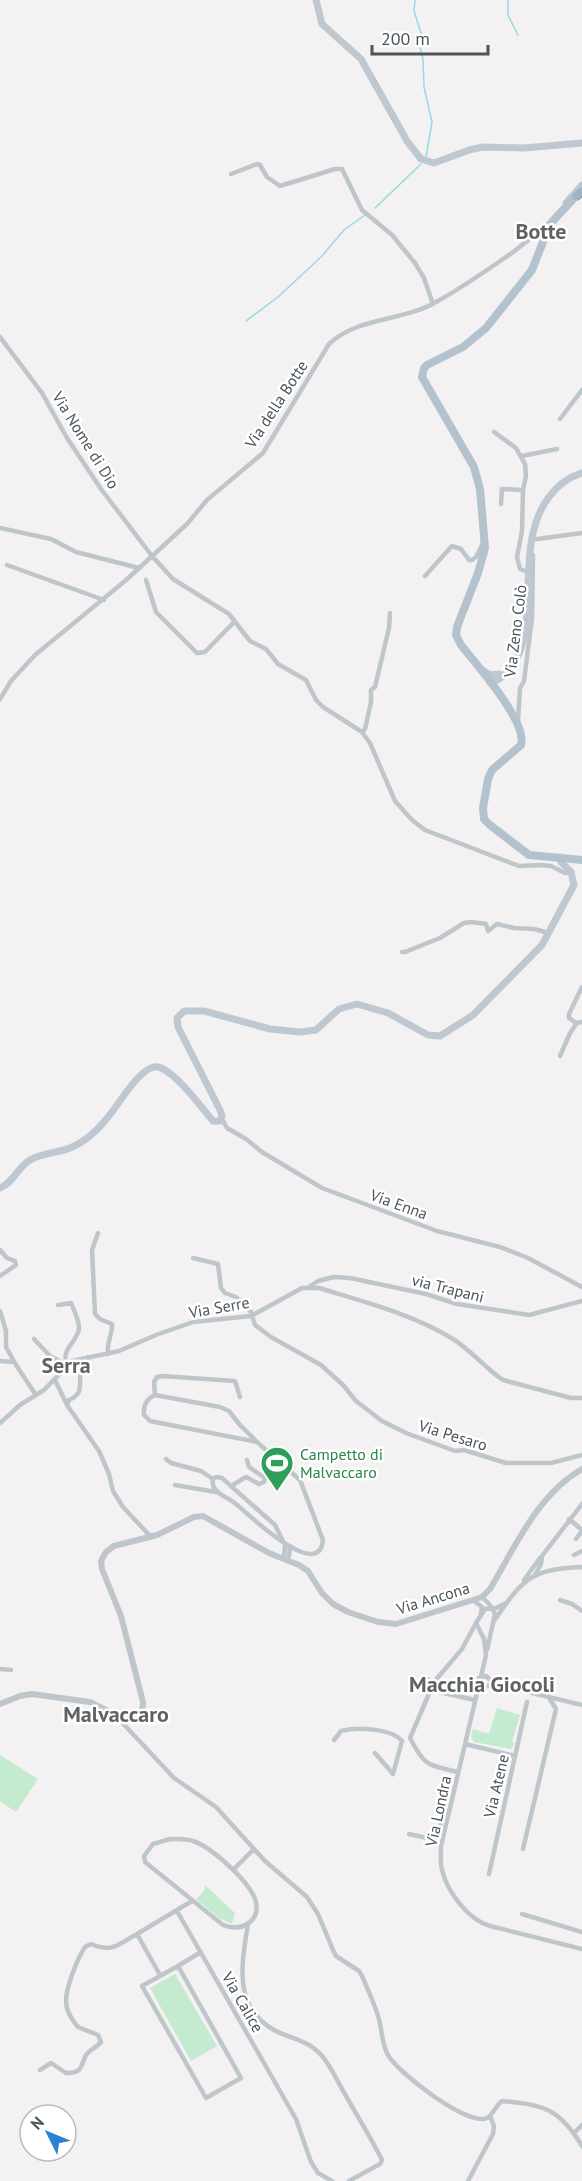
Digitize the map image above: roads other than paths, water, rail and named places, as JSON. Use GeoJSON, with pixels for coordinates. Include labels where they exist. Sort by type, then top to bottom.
{"type":"FeatureCollection","features":[{"type":"Feature","properties":{"kind":"main road"},"geometry":{"type":"LineString","coordinates":[[316,0],[322,24],[361,59],[407,141],[421,159],[434,163],[483,147],[524,148],[582,142]]}},
{"type":"Feature","properties":{"kind":"main road"},"geometry":{"type":"LineString","coordinates":[[570,142],[582,137]]}},
{"type":"Feature","properties":{"kind":"main road"},"geometry":{"type":"LineString","coordinates":[[582,185],[573,193],[545,233],[532,270],[486,328],[463,347],[430,363],[422,376],[474,467],[480,489],[485,548],[456,631],[461,645],[490,682],[518,724],[522,734],[521,745],[492,770],[488,779],[483,808],[484,819],[529,855],[582,860]]}},
{"type":"Feature","properties":{"kind":"main road"},"geometry":{"type":"LineString","coordinates":[[565,206],[580,193]]}},
{"type":"Feature","properties":{"kind":"main road"},"geometry":{"type":"LineString","coordinates":[[490,682],[492,678],[500,676],[513,667],[518,659],[526,617],[528,572],[536,519],[547,499],[563,482],[582,473]]}},
{"type":"Feature","properties":{"kind":"main road"},"geometry":{"type":"LineString","coordinates":[[477,666],[491,675],[500,676]]}},
{"type":"Feature","properties":{"kind":"main road"},"geometry":{"type":"LineString","coordinates":[[496,692],[500,676]]}},
{"type":"Feature","properties":{"kind":"main road"},"geometry":{"type":"LineString","coordinates":[[0,1188],[10,1182],[31,1160],[68,1149],[90,1135],[108,1118],[138,1078],[150,1068],[162,1069],[181,1084],[213,1121],[217,1122],[222,1119],[220,1110],[178,1027],[176,1021],[181,1013],[204,1011],[278,1030],[300,1032],[316,1030],[339,1010],[357,1004],[388,1013],[428,1035],[440,1036],[473,1015],[531,956],[549,933],[574,885],[571,872],[561,863],[560,857]]}},
{"type":"Feature","properties":{"kind":"street"},"geometry":{"type":"LineString","coordinates":[[231,174],[257,164],[267,177],[280,186],[335,169],[342,169],[362,210],[392,235],[415,263],[424,278],[433,304]]}},
{"type":"Feature","properties":{"kind":"street","name":"Via della Botte"},"geometry":{"type":"LineString","coordinates":[[0,699],[11,681],[29,660],[104,600],[187,524],[207,500],[263,453],[329,344],[340,334],[367,323],[418,311],[433,304],[507,257],[534,236],[545,233]]}},
{"type":"Feature","properties":{"kind":"street","name":"Via Nome di Dio"},"geometry":{"type":"LineString","coordinates":[[0,337],[42,393],[67,438],[101,489],[152,556],[173,579],[229,614],[250,641],[266,649],[278,664],[306,680],[316,700],[323,707],[362,732]]}},
{"type":"Feature","properties":{"kind":"street"},"geometry":{"type":"LineString","coordinates":[[560,419],[582,390]]}},
{"type":"Feature","properties":{"kind":"street"},"geometry":{"type":"LineString","coordinates":[[494,432],[516,448],[525,464],[522,531],[517,557],[520,569],[528,572]]}},
{"type":"Feature","properties":{"kind":"street"},"geometry":{"type":"LineString","coordinates":[[522,456],[557,449]]}},
{"type":"Feature","properties":{"kind":"street"},"geometry":{"type":"LineString","coordinates":[[501,504],[502,489],[523,490]]}},
{"type":"Feature","properties":{"kind":"street"},"geometry":{"type":"LineString","coordinates":[[0,528],[51,539],[76,552],[139,568]]}},
{"type":"Feature","properties":{"kind":"street"},"geometry":{"type":"LineString","coordinates":[[532,540],[582,533]]}},
{"type":"Feature","properties":{"kind":"street","name":"Via Zeno Colò"},"geometry":{"type":"LineString","coordinates":[[518,724],[520,688],[524,681],[532,618],[532,540]]}},
{"type":"Feature","properties":{"kind":"street"},"geometry":{"type":"LineString","coordinates":[[425,576],[452,546],[461,549],[469,560],[472,560],[484,541]]}},
{"type":"Feature","properties":{"kind":"street"},"geometry":{"type":"LineString","coordinates":[[8,565],[104,600]]}},
{"type":"Feature","properties":{"kind":"street"},"geometry":{"type":"LineString","coordinates":[[146,580],[156,612],[197,653],[205,652],[236,621]]}},
{"type":"Feature","properties":{"kind":"street"},"geometry":{"type":"LineString","coordinates":[[390,613],[375,687],[371,690],[371,702],[365,729],[362,732],[370,743],[395,801],[412,820],[425,830],[519,866],[551,866],[565,873],[571,872]]}},
{"type":"Feature","properties":{"kind":"street"},"geometry":{"type":"LineString","coordinates":[[402,952],[435,940],[469,922],[486,924],[488,931],[497,924],[514,928],[531,928],[549,933]]}},
{"type":"Feature","properties":{"kind":"street"},"geometry":{"type":"LineString","coordinates":[[560,1056],[570,1033],[580,1022],[569,1018],[569,1014],[582,987]]}},
{"type":"Feature","properties":{"kind":"street","name":"Via Enna"},"geometry":{"type":"LineString","coordinates":[[222,1119],[227,1128],[322,1188],[437,1231],[528,1258],[582,1287]]}},
{"type":"Feature","properties":{"kind":"street"},"geometry":{"type":"LineString","coordinates":[[98,1233],[92,1250],[95,1314],[112,1324],[113,1333],[106,1345],[108,1354]]}},
{"type":"Feature","properties":{"kind":"street"},"geometry":{"type":"LineString","coordinates":[[0,1250],[7,1258],[15,1261],[16,1265],[0,1276]]}},
{"type":"Feature","properties":{"kind":"street","name":"Via Pesaro"},"geometry":{"type":"LineString","coordinates":[[193,1258],[218,1264],[222,1291],[236,1297],[250,1312],[255,1325],[271,1337],[321,1365],[343,1385],[356,1401],[382,1421],[406,1434],[455,1451],[464,1450],[506,1463],[550,1463],[582,1455]]}},
{"type":"Feature","properties":{"kind":"street","name":"via Trapani"},"geometry":{"type":"LineString","coordinates":[[309,1287],[318,1281],[334,1277],[350,1278],[426,1294],[457,1305],[529,1315],[582,1301]]}},
{"type":"Feature","properties":{"kind":"street"},"geometry":{"type":"LineString","coordinates":[[309,1287],[319,1288],[418,1320],[470,1350],[503,1380],[571,1398],[582,1398]]}},
{"type":"Feature","properties":{"kind":"street","name":"Via Serre"},"geometry":{"type":"LineString","coordinates":[[67,1365],[72,1361],[108,1354],[193,1322],[251,1316],[302,1288],[309,1287]]}},
{"type":"Feature","properties":{"kind":"street"},"geometry":{"type":"LineString","coordinates":[[58,1305],[70,1304],[79,1325],[77,1334],[66,1354],[67,1365]]}},
{"type":"Feature","properties":{"kind":"street"},"geometry":{"type":"LineString","coordinates":[[0,1311],[6,1331],[6,1347],[36,1395]]}},
{"type":"Feature","properties":{"kind":"street"},"geometry":{"type":"LineString","coordinates":[[34,1339],[50,1356],[67,1365]]}},
{"type":"Feature","properties":{"kind":"street"},"geometry":{"type":"LineString","coordinates":[[67,1406],[69,1400],[77,1397],[81,1388],[81,1371],[88,1357]]}},
{"type":"Feature","properties":{"kind":"street"},"geometry":{"type":"LineString","coordinates":[[0,1361],[14,1362]]}},
{"type":"Feature","properties":{"kind":"street"},"geometry":{"type":"LineString","coordinates":[[0,1423],[20,1405],[55,1380],[67,1365]]}},
{"type":"Feature","properties":{"kind":"street"},"geometry":{"type":"LineString","coordinates":[[155,1395],[154,1382],[157,1377],[188,1377],[235,1381],[240,1397]]}},
{"type":"Feature","properties":{"kind":"street"},"geometry":{"type":"LineString","coordinates":[[55,1380],[67,1406],[99,1451],[109,1474],[113,1491],[123,1507],[151,1537]]}},
{"type":"Feature","properties":{"kind":"street"},"geometry":{"type":"LineString","coordinates":[[175,1485],[216,1492],[229,1498],[295,1550],[306,1555],[316,1553],[322,1545],[320,1531],[300,1480],[257,1442],[230,1411],[220,1407],[155,1395],[146,1403],[144,1415],[150,1421],[257,1442]]}},
{"type":"Feature","properties":{"kind":"street"},"geometry":{"type":"LineString","coordinates":[[166,1459],[201,1471],[213,1479]]}},
{"type":"Feature","properties":{"kind":"street"},"geometry":{"type":"LineString","coordinates":[[231,1486],[246,1477],[259,1484],[264,1482],[265,1478],[249,1467],[247,1460]]}},
{"type":"Feature","properties":{"kind":"street","name":"Via Ancona"},"geometry":{"type":"LineString","coordinates":[[276,1556],[287,1558],[308,1571],[322,1593],[333,1604],[348,1612],[385,1624],[403,1622],[482,1597],[490,1589],[528,1524],[558,1489],[582,1469]]}},
{"type":"Feature","properties":{"kind":"street"},"geometry":{"type":"LineString","coordinates":[[213,1479],[222,1478],[276,1527],[287,1544],[287,1558]]}},
{"type":"Feature","properties":{"kind":"street"},"geometry":{"type":"LineString","coordinates":[[213,1479],[212,1484],[216,1492]]}},
{"type":"Feature","properties":{"kind":"street"},"geometry":{"type":"LineString","coordinates":[[487,1677],[479,1678],[494,1621],[582,1504]]}},
{"type":"Feature","properties":{"kind":"street"},"geometry":{"type":"LineString","coordinates":[[0,1704],[32,1694],[90,1702],[128,1721],[133,1720],[142,1712],[143,1702],[121,1616],[102,1569],[101,1561],[106,1552],[114,1546],[151,1537],[194,1517],[203,1516],[276,1556],[284,1550],[287,1544]]}},
{"type":"Feature","properties":{"kind":"street"},"geometry":{"type":"LineString","coordinates":[[569,1519],[582,1530],[576,1539]]}},
{"type":"Feature","properties":{"kind":"street"},"geometry":{"type":"LineString","coordinates":[[271,1532],[276,1527]]}},
{"type":"Feature","properties":{"kind":"street"},"geometry":{"type":"LineString","coordinates":[[284,1550],[287,1558]]}},
{"type":"Feature","properties":{"kind":"street"},"geometry":{"type":"LineString","coordinates":[[287,1558],[295,1550]]}},
{"type":"Feature","properties":{"kind":"street"},"geometry":{"type":"LineString","coordinates":[[574,1555],[581,1552]]}},
{"type":"Feature","properties":{"kind":"street"},"geometry":{"type":"LineString","coordinates":[[534,1575],[541,1564],[542,1556]]}},
{"type":"Feature","properties":{"kind":"street"},"geometry":{"type":"LineString","coordinates":[[541,1564],[550,1570]]}},
{"type":"Feature","properties":{"kind":"street"},"geometry":{"type":"LineString","coordinates":[[522,1583],[534,1575],[550,1570],[582,1567]]}},
{"type":"Feature","properties":{"kind":"street"},"geometry":{"type":"LineString","coordinates":[[490,1589],[491,1607]]}},
{"type":"Feature","properties":{"kind":"street"},"geometry":{"type":"LineString","coordinates":[[482,1597],[495,1614],[494,1621]]}},
{"type":"Feature","properties":{"kind":"street"},"geometry":{"type":"LineString","coordinates":[[375,1753],[393,1774],[402,1742],[410,1738],[434,1682],[462,1649],[481,1610],[482,1597]]}},
{"type":"Feature","properties":{"kind":"street"},"geometry":{"type":"LineString","coordinates":[[473,1600],[481,1610]]}},
{"type":"Feature","properties":{"kind":"street"},"geometry":{"type":"LineString","coordinates":[[560,1600],[582,1611]]}},
{"type":"Feature","properties":{"kind":"street"},"geometry":{"type":"LineString","coordinates":[[481,1610],[506,1603]]}},
{"type":"Feature","properties":{"kind":"street"},"geometry":{"type":"LineString","coordinates":[[476,1623],[482,1632],[486,1655]]}},
{"type":"Feature","properties":{"kind":"street"},"geometry":{"type":"LineString","coordinates":[[468,1636],[491,1627]]}},
{"type":"Feature","properties":{"kind":"street"},"geometry":{"type":"LineString","coordinates":[[482,1666],[487,1677],[495,1684]]}},
{"type":"Feature","properties":{"kind":"street"},"geometry":{"type":"LineString","coordinates":[[0,1669],[11,1670]]}},
{"type":"Feature","properties":{"kind":"street"},"geometry":{"type":"LineString","coordinates":[[422,1677],[434,1682]]}},
{"type":"Feature","properties":{"kind":"street"},"geometry":{"type":"LineString","coordinates":[[430,1690],[476,1697],[485,1686],[487,1677]]}},
{"type":"Feature","properties":{"kind":"street","name":"Via Londra"},"geometry":{"type":"LineString","coordinates":[[479,1678],[441,1846],[442,1873],[457,1899],[475,1919],[490,1926],[582,1948]]}},
{"type":"Feature","properties":{"kind":"street"},"geometry":{"type":"LineString","coordinates":[[485,1686],[495,1684],[582,1705]]}},
{"type":"Feature","properties":{"kind":"street"},"geometry":{"type":"LineString","coordinates":[[522,1691],[527,1702],[536,1694]]}},
{"type":"Feature","properties":{"kind":"street"},"geometry":{"type":"LineString","coordinates":[[548,1696],[556,1709]]}},
{"type":"Feature","properties":{"kind":"street"},"geometry":{"type":"LineString","coordinates":[[523,1849],[556,1709],[567,1701]]}},
{"type":"Feature","properties":{"kind":"street","name":"Via Atene"},"geometry":{"type":"LineString","coordinates":[[489,1874],[527,1702]]}},
{"type":"Feature","properties":{"kind":"street"},"geometry":{"type":"LineString","coordinates":[[116,1716],[174,1778],[216,1807],[273,1868],[307,1897],[318,1914],[336,1956],[359,1971],[377,2012],[385,2048],[391,2060],[427,2091],[460,2113],[486,2119],[495,2106],[502,2101],[534,2104],[551,2111],[571,2128],[582,2146]]}},
{"type":"Feature","properties":{"kind":"street"},"geometry":{"type":"LineString","coordinates":[[334,1740],[341,1731],[370,1729],[398,1736],[402,1742]]}},
{"type":"Feature","properties":{"kind":"street"},"geometry":{"type":"LineString","coordinates":[[410,1738],[417,1753],[429,1765],[458,1772]]}},
{"type":"Feature","properties":{"kind":"street"},"geometry":{"type":"LineString","coordinates":[[465,1744],[515,1756]]}},
{"type":"Feature","properties":{"kind":"street"},"geometry":{"type":"LineString","coordinates":[[409,1834],[436,1840],[444,1811],[448,1812]]}},
{"type":"Feature","properties":{"kind":"street"},"geometry":{"type":"LineString","coordinates":[[170,1839],[190,1840],[210,1850],[233,1870],[256,1901],[256,1912],[248,1923],[240,1928],[227,1927],[192,1901],[145,1862],[144,1856],[153,1844],[170,1839]]}},
{"type":"Feature","properties":{"kind":"street"},"geometry":{"type":"LineString","coordinates":[[233,1870],[254,1849]]}},
{"type":"Feature","properties":{"kind":"street"},"geometry":{"type":"LineString","coordinates":[[40,2070],[51,2063],[66,2073],[78,2071],[84,2064],[87,2054],[101,2042],[100,2037],[78,2027],[66,2005],[73,1976],[85,1947],[91,1944],[110,1949],[192,1901]]}},
{"type":"Feature","properties":{"kind":"street","name":"Via Calice"},"geometry":{"type":"LineString","coordinates":[[177,1911],[300,2128],[314,2168],[324,2178],[332,2181]]}},
{"type":"Feature","properties":{"kind":"street"},"geometry":{"type":"LineString","coordinates":[[522,1914],[582,1932]]}},
{"type":"Feature","properties":{"kind":"street"},"geometry":{"type":"LineString","coordinates":[[248,1923],[242,1958],[242,1979],[251,2008],[258,2018],[276,2031],[316,2049],[330,2068],[382,2160],[380,2164],[349,2181]]}},
{"type":"Feature","properties":{"kind":"street"},"geometry":{"type":"LineString","coordinates":[[137,1934],[160,1976]]}},
{"type":"Feature","properties":{"kind":"street"},"geometry":{"type":"LineString","coordinates":[[178,1966],[242,2078],[206,2098],[142,1986],[201,1952]]}},
{"type":"Feature","properties":{"kind":"street"},"geometry":{"type":"LineString","coordinates":[[468,2181],[493,2134],[494,2126],[490,2116]]}},
{"type":"Feature","properties":{"kind":"street"},"geometry":{"type":"LineString","coordinates":[[574,2133],[582,2125]]}},
{"type":"Feature","properties":{"kind":"waterway"},"geometry":{"type":"LineString","coordinates":[[415,0],[414,11],[421,33],[424,87],[432,122],[426,157]]}},
{"type":"Feature","properties":{"kind":"waterway"},"geometry":{"type":"LineString","coordinates":[[508,0],[508,15],[518,35]]}},
{"type":"Feature","properties":{"kind":"waterway"},"geometry":{"type":"LineString","coordinates":[[375,208],[421,164]]}},
{"type":"Feature","properties":{"kind":"waterway"},"geometry":{"type":"LineString","coordinates":[[246,321],[278,297],[322,256],[344,230],[365,215]]}},
{"type":"Feature","properties":{"kind":"place","name":"Campetto di Malvaccaro"},"geometry":{"type":"Point","coordinates":[277,1492]}},
{"type":"Feature","properties":{"kind":"district","name":"Botte"},"geometry":{"type":"Point","coordinates":[541,231]}},
{"type":"Feature","properties":{"kind":"district","name":"Serra"},"geometry":{"type":"Point","coordinates":[66,1365]}},
{"type":"Feature","properties":{"kind":"district","name":"Macchia Giocoli"},"geometry":{"type":"Point","coordinates":[482,1684]}},
{"type":"Feature","properties":{"kind":"district","name":"Malvaccaro"},"geometry":{"type":"Point","coordinates":[116,1714]}}]}
